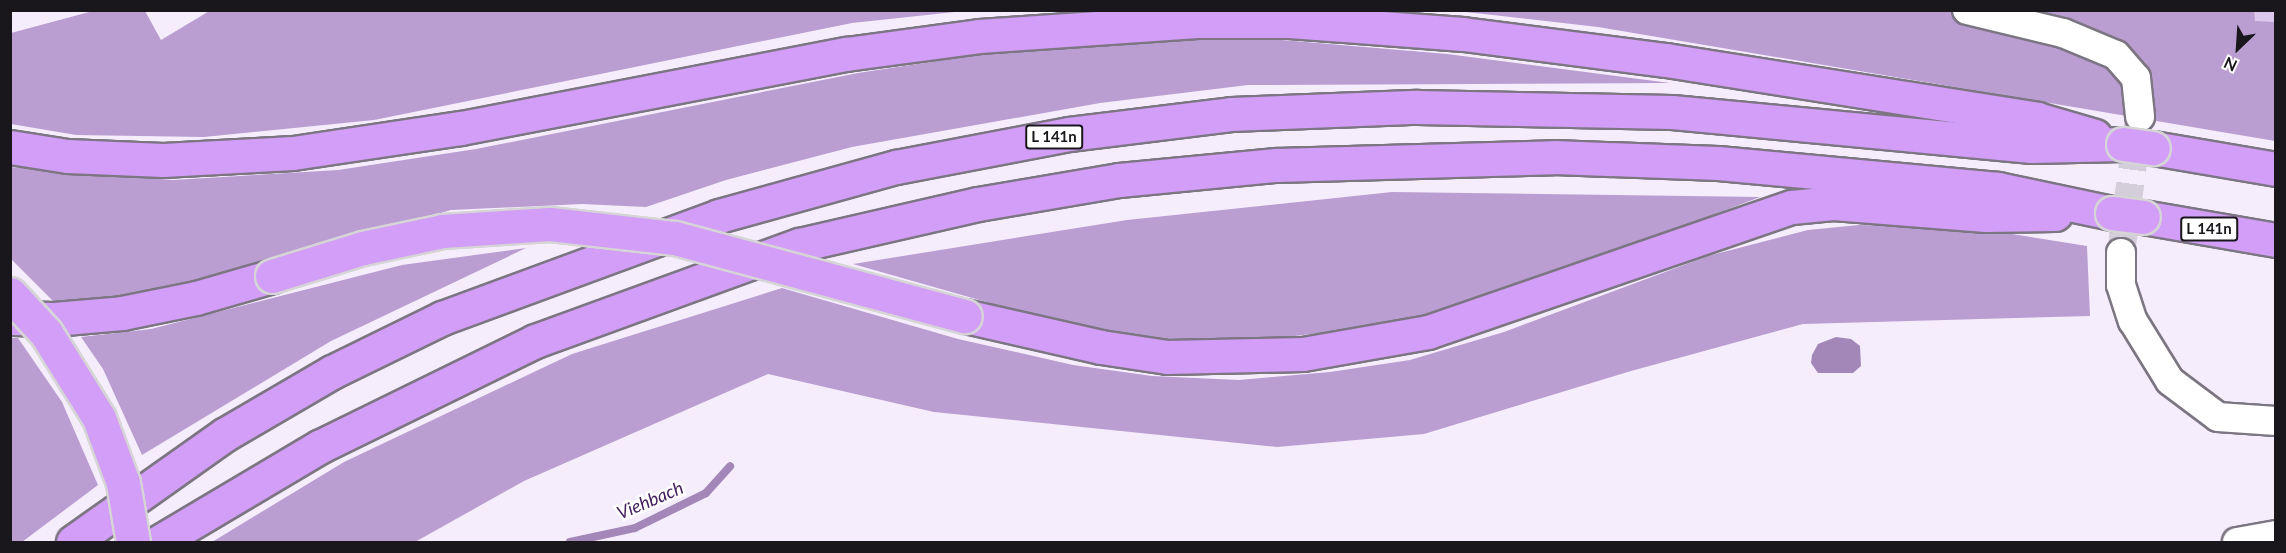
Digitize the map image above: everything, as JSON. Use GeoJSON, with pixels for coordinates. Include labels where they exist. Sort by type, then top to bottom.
{"type":"FeatureCollection","features":[{"type":"Feature","properties":{"kind":"highway"},"geometry":{"type":"LineString","coordinates":[[10,147],[67,156],[163,160],[293,153],[461,128],[846,54],[980,36],[1200,21],[1289,21],[1463,34],[1666,60],[2139,136]]}},
{"type":"Feature","properties":{"kind":"highway","name":"L 141n"},"geometry":{"type":"LineString","coordinates":[[73,543],[224,435],[332,372],[442,318],[719,216],[896,167],[1070,134],[1231,114],[1417,107],[1672,112],[2031,147],[2139,136],[2276,169]]}},
{"type":"Feature","properties":{"kind":"highway","name":"L 141n"},"geometry":{"type":"LineString","coordinates":[[159,543],[321,446],[535,341],[799,244],[978,204],[1119,180],[1276,165],[1554,157],[1718,163],[1998,189],[2127,215],[2276,240]]}},
{"type":"Feature","properties":{"kind":"highway"},"geometry":{"type":"LineString","coordinates":[[10,318],[54,319],[122,313],[196,298],[363,248],[442,231],[550,224],[675,238],[965,316],[1101,347],[1167,357],[1303,354],[1428,332],[1792,207],[1833,203],[1986,216],[2127,215]]}},
{"type":"Feature","properties":{"kind":"highway"},"geometry":{"type":"LineString","coordinates":[[10,294],[46,333],[99,418],[123,483],[133,543]]}},
{"type":"Feature","properties":{"kind":"street"},"geometry":{"type":"LineString","coordinates":[[1967,10],[2063,33],[2116,55],[2136,78],[2140,96],[2139,136]]}},
{"type":"Feature","properties":{"kind":"street"},"geometry":{"type":"LineString","coordinates":[[2121,253],[2121,285],[2133,321],[2170,381],[2218,417],[2276,421]]}},
{"type":"Feature","properties":{"kind":"street"},"geometry":{"type":"LineString","coordinates":[[2237,543],[2276,535]]}},
{"type":"Feature","properties":{"kind":"shaded area"},"geometry":{"type":"Polygon","coordinates":[[[211,10],[964,11],[852,23],[374,120],[204,137],[76,135],[11,124],[11,33],[93,11],[145,11],[161,40],[211,10]]]}},
{"type":"Feature","properties":{"kind":"shaded area"},"geometry":{"type":"Polygon","coordinates":[[[1457,11],[2254,11],[2255,21],[2275,22],[2275,141],[1598,27],[1457,11]]]}},
{"type":"Feature","properties":{"kind":"shaded area"},"geometry":{"type":"Polygon","coordinates":[[[2254,11],[2275,11],[2275,22],[2254,22],[2254,11]]]}},
{"type":"Feature","properties":{"kind":"shaded area"},"geometry":{"type":"Polygon","coordinates":[[[1233,36],[1447,54],[1670,83],[1248,85],[1100,103],[852,147],[726,180],[646,207],[582,204],[451,210],[215,279],[106,303],[57,305],[11,259],[10,167],[173,180],[338,170],[476,149],[858,73],[983,54],[1100,41],[1233,36]]]}},
{"type":"Feature","properties":{"kind":"shaded area"},"geometry":{"type":"Polygon","coordinates":[[[1392,192],[1760,197],[1494,298],[1377,326],[1269,339],[1159,339],[1067,325],[853,264],[1127,220],[1392,192]]]}},
{"type":"Feature","properties":{"kind":"shaded area"},"geometry":{"type":"Polygon","coordinates":[[[1859,225],[1975,228],[2087,246],[2090,316],[1803,324],[1631,371],[1424,434],[1277,447],[934,412],[768,374],[524,481],[415,542],[212,542],[344,462],[572,354],[782,288],[958,339],[1073,365],[1152,376],[1239,380],[1330,372],[1410,360],[1504,332],[1708,256],[1808,230],[1859,225]]]}},
{"type":"Feature","properties":{"kind":"shaded area"},"geometry":{"type":"Polygon","coordinates":[[[526,248],[331,341],[142,455],[103,369],[81,337],[151,329],[402,265],[526,248]]]}},
{"type":"Feature","properties":{"kind":"shaded area"},"geometry":{"type":"Polygon","coordinates":[[[1836,337],[1851,339],[1860,346],[1861,366],[1853,373],[1818,373],[1811,363],[1812,355],[1818,344],[1836,337]]]}},
{"type":"Feature","properties":{"kind":"shaded area"},"geometry":{"type":"Polygon","coordinates":[[[10,338],[18,338],[62,402],[98,485],[22,542],[11,542],[10,338]]]}},
{"type":"Feature","properties":{"kind":"waterway","name":"Viehbach"},"geometry":{"type":"LineString","coordinates":[[570,542],[635,528],[706,493],[730,466]]}},
{"type":"Feature","properties":{"kind":"tunnel"},"geometry":{"type":"LineString","coordinates":[[2121,253],[2138,125]]}}]}
